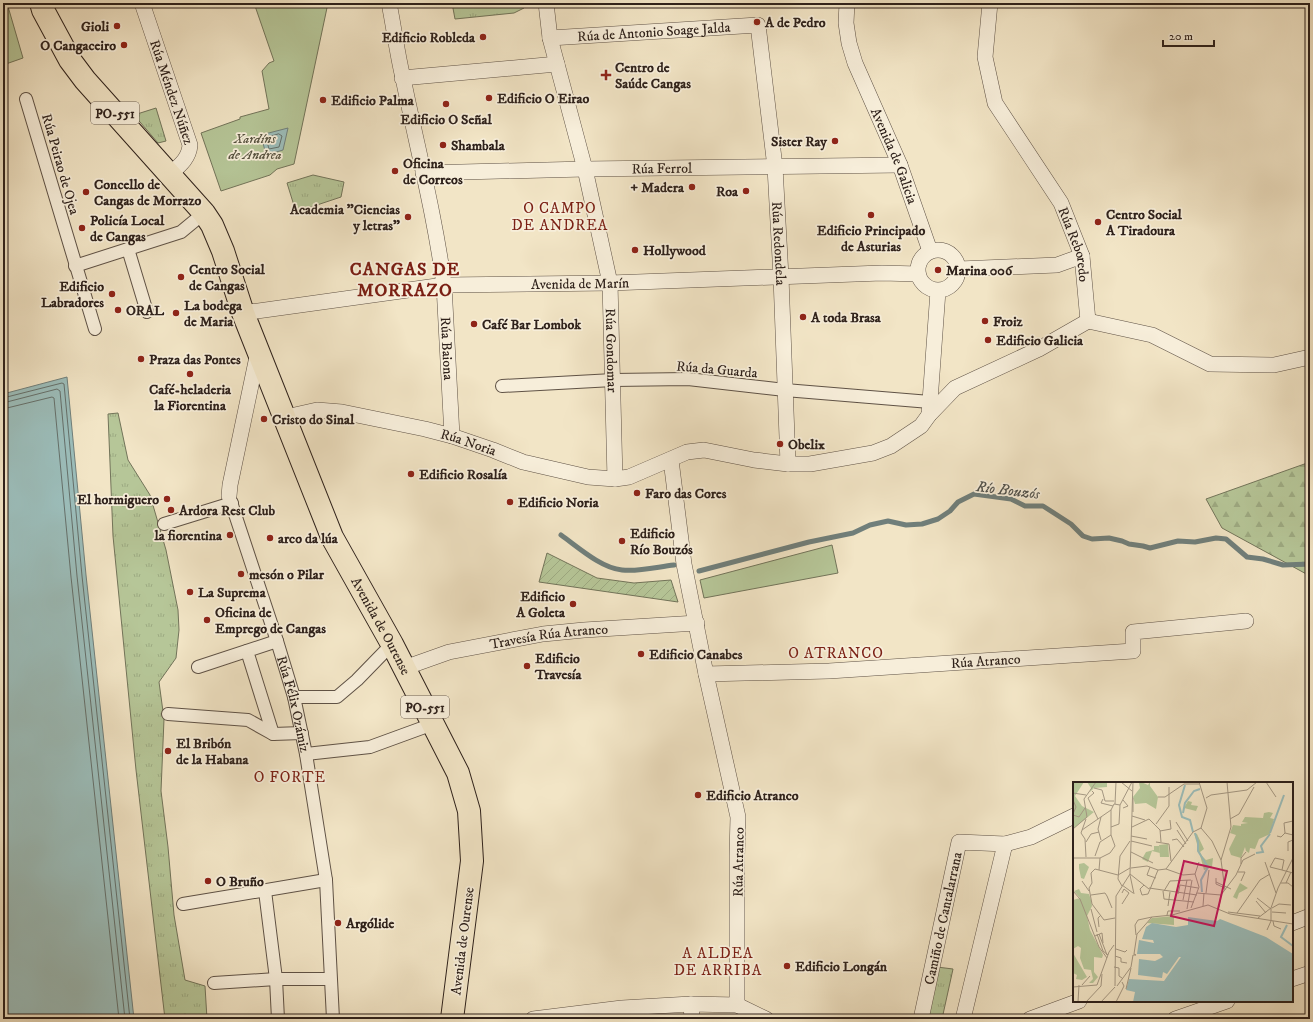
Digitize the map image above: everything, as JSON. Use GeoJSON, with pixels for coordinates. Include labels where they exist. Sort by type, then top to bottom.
{"type":"FeatureCollection","features":[{"type":"Feature","properties":{"kind":"main road","name":"PO-551"},"geometry":{"type":"LineString","coordinates":[[42,3],[44,10],[68,55],[81,75],[208,219],[223,251],[244,313]]}},
{"type":"Feature","properties":{"kind":"main road","name":"Avenida de Ourense"},"geometry":{"type":"LineString","coordinates":[[244,313],[332,537],[392,644],[458,773],[469,811],[472,861],[452,1019]]}},
{"type":"Feature","properties":{"kind":"street","name":"Rúa Méndez Núñez"},"geometry":{"type":"LineString","coordinates":[[142,3],[190,145],[190,152],[186,160],[169,175]]}},
{"type":"Feature","properties":{"kind":"street","name":"Rúa Baiona"},"geometry":{"type":"LineString","coordinates":[[389,3],[402,78],[423,173],[444,285],[452,436]]}},
{"type":"Feature","properties":{"kind":"street","name":"Rúa Gondomar"},"geometry":{"type":"LineString","coordinates":[[546,3],[550,38],[586,169],[610,283],[615,479]]}},
{"type":"Feature","properties":{"kind":"street","name":"Avenida de Galicia"},"geometry":{"type":"LineString","coordinates":[[847,3],[846,23],[849,43],[855,63],[900,165],[930,251]]}},
{"type":"Feature","properties":{"kind":"street","name":"Rúa Reboredo"},"geometry":{"type":"LineString","coordinates":[[990,3],[985,57],[995,103],[1061,202],[1082,256],[1088,321]]}},
{"type":"Feature","properties":{"kind":"street","name":"Rúa de Antonio Soage Jalda"},"geometry":{"type":"LineString","coordinates":[[550,38],[758,25]]}},
{"type":"Feature","properties":{"kind":"street","name":"Rúa Redondela"},"geometry":{"type":"LineString","coordinates":[[758,25],[775,167],[788,464]]}},
{"type":"Feature","properties":{"kind":"street"},"geometry":{"type":"LineString","coordinates":[[402,78],[557,64]]}},
{"type":"Feature","properties":{"kind":"street","name":"Rúa Peirao de Ojea"},"geometry":{"type":"LineString","coordinates":[[26,99],[95,330]]}},
{"type":"Feature","properties":{"kind":"street","name":"Rúa Ferrol"},"geometry":{"type":"LineString","coordinates":[[423,173],[586,169],[900,165]]}},
{"type":"Feature","properties":{"kind":"street"},"geometry":{"type":"LineString","coordinates":[[75,266],[182,232],[208,219]]}},
{"type":"Feature","properties":{"kind":"street"},"geometry":{"type":"LineString","coordinates":[[128,249],[147,312]]}},
{"type":"Feature","properties":{"kind":"street"},"geometry":{"type":"LineString","coordinates":[[930,251],[946,251],[954,256],[959,269],[958,277],[954,284],[949,288],[938,291],[928,288],[922,283],[918,274],[919,262],[930,251]]}},
{"type":"Feature","properties":{"kind":"street"},"geometry":{"type":"LineString","coordinates":[[959,269],[1057,265],[1082,256]]}},
{"type":"Feature","properties":{"kind":"street","name":"Avenida de Marín"},"geometry":{"type":"LineString","coordinates":[[244,313],[444,285],[610,283],[882,273],[918,274]]}},
{"type":"Feature","properties":{"kind":"street"},"geometry":{"type":"LineString","coordinates":[[929,408],[938,291]]}},
{"type":"Feature","properties":{"kind":"street"},"geometry":{"type":"LineString","coordinates":[[929,408],[955,388],[1038,349],[1088,321],[1152,335],[1210,364],[1274,364],[1310,357]]}},
{"type":"Feature","properties":{"kind":"street","name":"Rúa Félix Ozámiz"},"geometry":{"type":"LineString","coordinates":[[258,351],[230,485],[231,500],[277,641],[294,697],[302,733],[326,880],[330,978],[336,1018]]}},
{"type":"Feature","properties":{"kind":"street","name":"Rúa da Guarda"},"geometry":{"type":"LineString","coordinates":[[502,386],[613,380],[688,379],[929,408]]}},
{"type":"Feature","properties":{"kind":"street","name":"Rúa Noria"},"geometry":{"type":"LineString","coordinates":[[286,417],[317,410],[342,412],[452,436],[523,462],[588,477],[615,479],[629,477],[687,452],[704,450],[754,460],[788,464],[810,464],[873,453],[891,446],[921,426],[929,408]]}},
{"type":"Feature","properties":{"kind":"street","name":"Rúa Atranco"},"geometry":{"type":"LineString","coordinates":[[671,460],[684,564],[706,674],[738,817],[738,1005]]}},
{"type":"Feature","properties":{"kind":"street"},"geometry":{"type":"LineString","coordinates":[[164,524],[231,500]]}},
{"type":"Feature","properties":{"kind":"street","name":"Rúa Atranco"},"geometry":{"type":"LineString","coordinates":[[706,674],[829,671],[1133,651],[1133,632],[1246,622]]}},
{"type":"Feature","properties":{"kind":"street","name":"Travesía Rúa Atranco"},"geometry":{"type":"LineString","coordinates":[[404,668],[449,652],[543,634],[697,623]]}},
{"type":"Feature","properties":{"kind":"street"},"geometry":{"type":"LineString","coordinates":[[198,667],[277,641]]}},
{"type":"Feature","properties":{"kind":"street"},"geometry":{"type":"LineString","coordinates":[[294,697],[337,697],[357,680],[392,644]]}},
{"type":"Feature","properties":{"kind":"street"},"geometry":{"type":"LineString","coordinates":[[247,651],[273,734]]}},
{"type":"Feature","properties":{"kind":"street"},"geometry":{"type":"LineString","coordinates":[[168,714],[248,720],[273,734],[302,733]]}},
{"type":"Feature","properties":{"kind":"street"},"geometry":{"type":"LineString","coordinates":[[306,754],[356,750],[370,747],[433,724]]}},
{"type":"Feature","properties":{"kind":"street","name":"Camiño de Cantalarrana"},"geometry":{"type":"LineString","coordinates":[[921,1019],[959,842],[1005,844],[1031,837],[1073,816]]}},
{"type":"Feature","properties":{"kind":"street"},"geometry":{"type":"LineString","coordinates":[[963,1019],[1005,844]]}},
{"type":"Feature","properties":{"kind":"street"},"geometry":{"type":"LineString","coordinates":[[183,904],[326,880]]}},
{"type":"Feature","properties":{"kind":"street"},"geometry":{"type":"LineString","coordinates":[[265,891],[276,979],[278,1019]]}},
{"type":"Feature","properties":{"kind":"street"},"geometry":{"type":"LineString","coordinates":[[1293,923],[1310,916]]}},
{"type":"Feature","properties":{"kind":"street"},"geometry":{"type":"LineString","coordinates":[[1293,979],[1310,974]]}},
{"type":"Feature","properties":{"kind":"street"},"geometry":{"type":"LineString","coordinates":[[214,983],[276,979],[330,978]]}},
{"type":"Feature","properties":{"kind":"street"},"geometry":{"type":"LineString","coordinates":[[1030,1019],[1076,1002]]}},
{"type":"Feature","properties":{"kind":"street"},"geometry":{"type":"LineString","coordinates":[[1175,1019],[1224,1002]]}},
{"type":"Feature","properties":{"kind":"street"},"geometry":{"type":"LineString","coordinates":[[691,1004],[692,1019]]}},
{"type":"Feature","properties":{"kind":"street"},"geometry":{"type":"LineString","coordinates":[[534,1019],[622,1008],[691,1004],[738,1005],[766,1019]]}},
{"type":"Feature","properties":{"kind":"green space"},"geometry":{"type":"Polygon","coordinates":[[[3,3],[7,3],[23,58],[3,65],[3,3]]]}},
{"type":"Feature","properties":{"kind":"green space","name":"Xardíns de Andrea"},"geometry":{"type":"Polygon","coordinates":[[[254,3],[328,3],[294,164],[277,169],[270,175],[221,191],[201,133],[240,119],[240,117],[269,109],[262,71],[269,63],[274,61],[254,3]]]}},
{"type":"Feature","properties":{"kind":"green space"},"geometry":{"type":"Polygon","coordinates":[[[452,3],[523,3],[524,8],[514,13],[455,19],[452,3]]]}},
{"type":"Feature","properties":{"kind":"green space"},"geometry":{"type":"Polygon","coordinates":[[[156,108],[166,141],[158,143],[134,115],[156,108]]]}},
{"type":"Feature","properties":{"kind":"green space"},"geometry":{"type":"Polygon","coordinates":[[[313,175],[344,182],[341,197],[296,212],[287,183],[313,175]]]}},
{"type":"Feature","properties":{"kind":"green space"},"geometry":{"type":"Polygon","coordinates":[[[118,413],[128,460],[150,495],[166,550],[178,610],[179,630],[176,658],[159,682],[164,719],[161,791],[174,915],[185,980],[205,986],[207,1019],[165,1019],[136,770],[113,536],[108,414],[118,413]]]}},
{"type":"Feature","properties":{"kind":"green space"},"geometry":{"type":"Polygon","coordinates":[[[1310,462],[1310,576],[1222,528],[1206,499],[1310,462]]]}},
{"type":"Feature","properties":{"kind":"green space"},"geometry":{"type":"Polygon","coordinates":[[[832,545],[838,573],[704,598],[700,580],[832,545]]]}},
{"type":"Feature","properties":{"kind":"green space"},"geometry":{"type":"Polygon","coordinates":[[[547,553],[597,578],[634,583],[671,580],[678,602],[539,582],[547,553]]]}},
{"type":"Feature","properties":{"kind":"green space"},"geometry":{"type":"Polygon","coordinates":[[[937,967],[953,969],[942,1019],[927,1019],[937,967]]]}},
{"type":"Feature","properties":{"kind":"water"},"geometry":{"type":"Polygon","coordinates":[[[288,128],[283,150],[266,155],[261,135],[288,128]]]}},
{"type":"Feature","properties":{"kind":"water"},"geometry":{"type":"Polygon","coordinates":[[[67,377],[86,575],[134,1019],[3,1019],[3,394],[67,377]]]}},
{"type":"Feature","properties":{"kind":"waterway","name":"Río Bouzós"},"geometry":{"type":"LineString","coordinates":[[699,571],[809,542],[853,533],[870,525],[888,521],[906,525],[922,524],[938,519],[950,511],[958,502],[974,494],[1011,499],[1025,506],[1043,506],[1071,524],[1083,536],[1092,539],[1109,538],[1150,548],[1178,541],[1195,542],[1216,538],[1226,539],[1247,557],[1263,559],[1283,565],[1310,564]]}},
{"type":"Feature","properties":{"kind":"waterway","name":"Río Bouzós"},"geometry":{"type":"LineString","coordinates":[[561,535],[598,561],[614,568],[634,570],[674,565]]}},
{"type":"Feature","properties":{"kind":"place","name":"A de Pedro"},"geometry":{"type":"Point","coordinates":[757,22]}},
{"type":"Feature","properties":{"kind":"place","name":"Gioli"},"geometry":{"type":"Point","coordinates":[117,26]}},
{"type":"Feature","properties":{"kind":"place","name":"Edificio Robleda"},"geometry":{"type":"Point","coordinates":[483,37]}},
{"type":"Feature","properties":{"kind":"place","name":"O Cangaceiro"},"geometry":{"type":"Point","coordinates":[124,45]}},
{"type":"Feature","properties":{"kind":"place","name":"Centro de Saúde Cangas"},"geometry":{"type":"Point","coordinates":[606,75]}},
{"type":"Feature","properties":{"kind":"place","name":"Edificio O Eirao"},"geometry":{"type":"Point","coordinates":[489,98]}},
{"type":"Feature","properties":{"kind":"place","name":"Edificio Palma"},"geometry":{"type":"Point","coordinates":[323,100]}},
{"type":"Feature","properties":{"kind":"place","name":"Edificio O Señal"},"geometry":{"type":"Point","coordinates":[446,104]}},
{"type":"Feature","properties":{"kind":"place","name":"Sister Ray"},"geometry":{"type":"Point","coordinates":[835,141]}},
{"type":"Feature","properties":{"kind":"place","name":"Shambala"},"geometry":{"type":"Point","coordinates":[443,145]}},
{"type":"Feature","properties":{"kind":"place","name":"Oficina de Correos"},"geometry":{"type":"Point","coordinates":[395,171]}},
{"type":"Feature","properties":{"kind":"place","name":"+ Madera"},"geometry":{"type":"Point","coordinates":[692,187]}},
{"type":"Feature","properties":{"kind":"place","name":"Roa"},"geometry":{"type":"Point","coordinates":[746,191]}},
{"type":"Feature","properties":{"kind":"place","name":"Concello de Cangas de Morrazo"},"geometry":{"type":"Point","coordinates":[86,192]}},
{"type":"Feature","properties":{"kind":"place","name":"Edificio Principado de Asturias"},"geometry":{"type":"Point","coordinates":[871,215]}},
{"type":"Feature","properties":{"kind":"place","name":"Academia \"Ciencias y letras\""},"geometry":{"type":"Point","coordinates":[408,217]}},
{"type":"Feature","properties":{"kind":"place","name":"Centro Social A Tiradoura"},"geometry":{"type":"Point","coordinates":[1098,222]}},
{"type":"Feature","properties":{"kind":"place","name":"Policía Local de Cangas"},"geometry":{"type":"Point","coordinates":[82,228]}},
{"type":"Feature","properties":{"kind":"place","name":"Hollywood"},"geometry":{"type":"Point","coordinates":[635,250]}},
{"type":"Feature","properties":{"kind":"place","name":"Marina 006"},"geometry":{"type":"Point","coordinates":[938,270]}},
{"type":"Feature","properties":{"kind":"place","name":"Centro Social de Cangas"},"geometry":{"type":"Point","coordinates":[181,277]}},
{"type":"Feature","properties":{"kind":"place","name":"Edificio Labradores"},"geometry":{"type":"Point","coordinates":[112,294]}},
{"type":"Feature","properties":{"kind":"place","name":"ORAL"},"geometry":{"type":"Point","coordinates":[118,310]}},
{"type":"Feature","properties":{"kind":"place","name":"La bodega de Maria"},"geometry":{"type":"Point","coordinates":[176,313]}},
{"type":"Feature","properties":{"kind":"place","name":"A toda Brasa"},"geometry":{"type":"Point","coordinates":[803,317]}},
{"type":"Feature","properties":{"kind":"place","name":"Froiz"},"geometry":{"type":"Point","coordinates":[985,321]}},
{"type":"Feature","properties":{"kind":"place","name":"Café Bar Lombok"},"geometry":{"type":"Point","coordinates":[474,324]}},
{"type":"Feature","properties":{"kind":"place","name":"Edificio Galicia"},"geometry":{"type":"Point","coordinates":[988,340]}},
{"type":"Feature","properties":{"kind":"place","name":"Praza das Pontes"},"geometry":{"type":"Point","coordinates":[141,359]}},
{"type":"Feature","properties":{"kind":"place","name":"Café-heladeria la Fiorentina"},"geometry":{"type":"Point","coordinates":[190,374]}},
{"type":"Feature","properties":{"kind":"place","name":"Cristo do Sinal"},"geometry":{"type":"Point","coordinates":[264,419]}},
{"type":"Feature","properties":{"kind":"place","name":"Obelix"},"geometry":{"type":"Point","coordinates":[780,444]}},
{"type":"Feature","properties":{"kind":"place","name":"Edificio Rosalía"},"geometry":{"type":"Point","coordinates":[411,474]}},
{"type":"Feature","properties":{"kind":"place","name":"Faro das Cores"},"geometry":{"type":"Point","coordinates":[637,493]}},
{"type":"Feature","properties":{"kind":"place","name":"El hormiguero"},"geometry":{"type":"Point","coordinates":[167,499]}},
{"type":"Feature","properties":{"kind":"place","name":"Edificio Noria"},"geometry":{"type":"Point","coordinates":[510,502]}},
{"type":"Feature","properties":{"kind":"place","name":"Ardora Rest Club"},"geometry":{"type":"Point","coordinates":[171,510]}},
{"type":"Feature","properties":{"kind":"place","name":"la fiorentina"},"geometry":{"type":"Point","coordinates":[230,535]}},
{"type":"Feature","properties":{"kind":"place","name":"arco da lúa"},"geometry":{"type":"Point","coordinates":[270,538]}},
{"type":"Feature","properties":{"kind":"place","name":"Edificio Río Bouzós"},"geometry":{"type":"Point","coordinates":[622,541]}},
{"type":"Feature","properties":{"kind":"place","name":"mesón o Pilar"},"geometry":{"type":"Point","coordinates":[241,574]}},
{"type":"Feature","properties":{"kind":"place","name":"La Suprema"},"geometry":{"type":"Point","coordinates":[190,592]}},
{"type":"Feature","properties":{"kind":"place","name":"Edificio A Goleta"},"geometry":{"type":"Point","coordinates":[573,604]}},
{"type":"Feature","properties":{"kind":"place","name":"Oficina de Emprego de Cangas"},"geometry":{"type":"Point","coordinates":[207,620]}},
{"type":"Feature","properties":{"kind":"place","name":"Edificio Canabes"},"geometry":{"type":"Point","coordinates":[641,654]}},
{"type":"Feature","properties":{"kind":"place","name":"Edificio Travesía"},"geometry":{"type":"Point","coordinates":[527,666]}},
{"type":"Feature","properties":{"kind":"place","name":"El Bribón de la Habana"},"geometry":{"type":"Point","coordinates":[168,751]}},
{"type":"Feature","properties":{"kind":"place","name":"Edificio Atranco"},"geometry":{"type":"Point","coordinates":[698,795]}},
{"type":"Feature","properties":{"kind":"place","name":"O Bruño"},"geometry":{"type":"Point","coordinates":[208,881]}},
{"type":"Feature","properties":{"kind":"place","name":"Argólide"},"geometry":{"type":"Point","coordinates":[338,923]}},
{"type":"Feature","properties":{"kind":"place","name":"Edificio Longán"},"geometry":{"type":"Point","coordinates":[787,966]}},
{"type":"Feature","properties":{"kind":"district","name":"O CAMPO DE ANDREA"},"geometry":{"type":"Point","coordinates":[560,216]}},
{"type":"Feature","properties":{"kind":"district","name":"CANGAS DE MORRAZO"},"geometry":{"type":"Point","coordinates":[405,279]}},
{"type":"Feature","properties":{"kind":"district","name":"O ATRANCO"},"geometry":{"type":"Point","coordinates":[836,653]}},
{"type":"Feature","properties":{"kind":"district","name":"O FORTE"},"geometry":{"type":"Point","coordinates":[290,777]}},
{"type":"Feature","properties":{"kind":"district","name":"A ALDEA DE ARRIBA"},"geometry":{"type":"Point","coordinates":[718,962]}}]}
